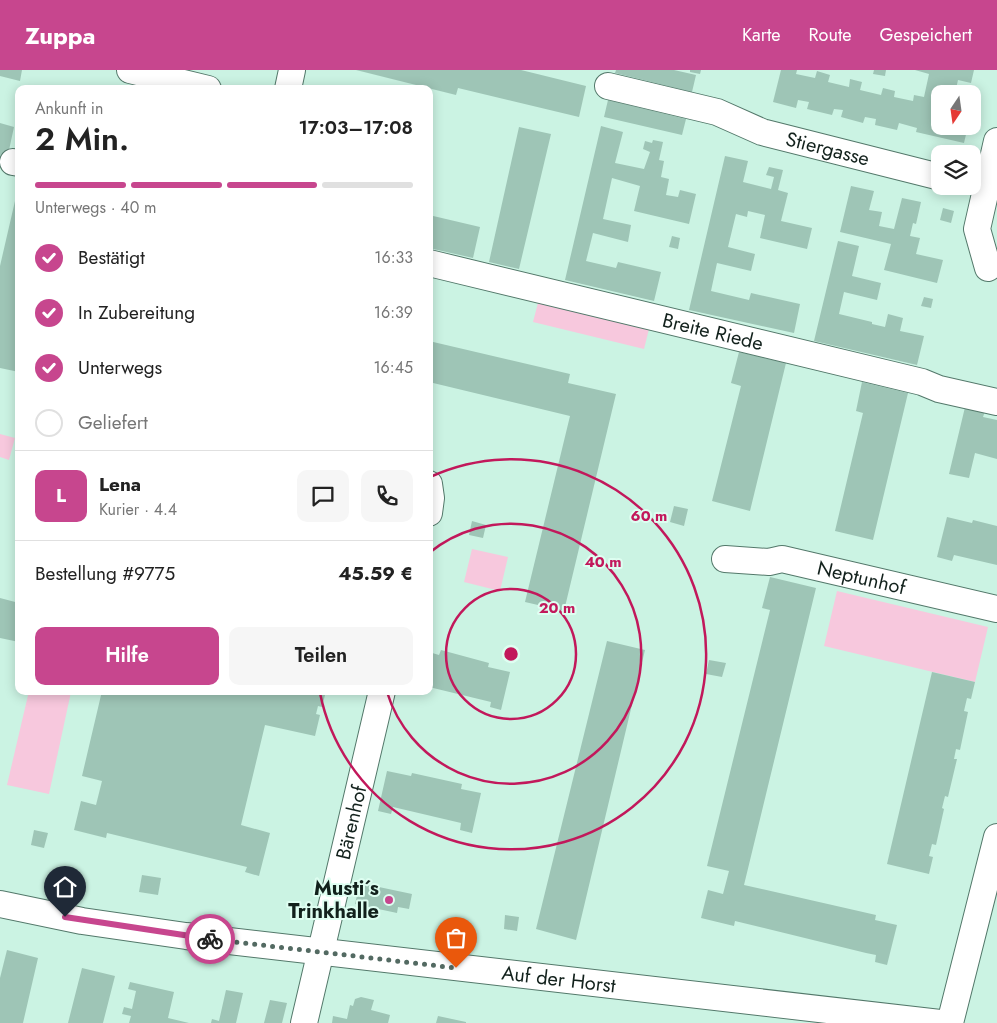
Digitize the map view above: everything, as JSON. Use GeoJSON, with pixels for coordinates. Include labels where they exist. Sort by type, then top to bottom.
{"type":"FeatureCollection","features":[{"type":"Feature","properties":{"kind":"street"},"geometry":{"type":"LineString","coordinates":[[130,70],[192,85]]}},
{"type":"Feature","properties":{"kind":"street"},"geometry":{"type":"LineString","coordinates":[[289,85],[292,70]]}},
{"type":"Feature","properties":{"kind":"street","name":"Stiergasse"},"geometry":{"type":"LineString","coordinates":[[608,86],[717,112],[762,132],[931,175]]}},
{"type":"Feature","properties":{"kind":"street"},"geometry":{"type":"LineString","coordinates":[[981,182],[997,141]]}},
{"type":"Feature","properties":{"kind":"street"},"geometry":{"type":"LineString","coordinates":[[979,195],[977,229],[988,268]]}},
{"type":"Feature","properties":{"kind":"street","name":"Breite Riede"},"geometry":{"type":"LineString","coordinates":[[433,264],[922,382],[939,389],[997,402]]}},
{"type":"Feature","properties":{"kind":"street","name":"Neptunhof"},"geometry":{"type":"LineString","coordinates":[[725,559],[769,562],[782,559],[997,609]]}},
{"type":"Feature","properties":{"kind":"street","name":"Bärenhof"},"geometry":{"type":"LineString","coordinates":[[304,1023],[381,695]]}},
{"type":"Feature","properties":{"kind":"street"},"geometry":{"type":"LineString","coordinates":[[950,1023],[997,837]]}},
{"type":"Feature","properties":{"kind":"street","name":"Auf der Horst"},"geometry":{"type":"LineString","coordinates":[[0,904],[82,921],[186,936],[940,1023]]}},
{"type":"Feature","properties":{"kind":"shaded area"},"geometry":{"type":"Polygon","coordinates":[[[539,299],[650,325],[644,349],[533,322],[539,299]]]}},
{"type":"Feature","properties":{"kind":"shaded area"},"geometry":{"type":"Polygon","coordinates":[[[0,434],[15,438],[9,460],[0,457],[0,434]]]}},
{"type":"Feature","properties":{"kind":"shaded area"},"geometry":{"type":"Polygon","coordinates":[[[472,549],[508,557],[500,591],[464,582],[472,549]]]}},
{"type":"Feature","properties":{"kind":"shaded area"},"geometry":{"type":"Polygon","coordinates":[[[837,591],[988,627],[975,682],[824,646],[837,591]]]}},
{"type":"Feature","properties":{"kind":"shaded area"},"geometry":{"type":"Polygon","coordinates":[[[28,695],[70,695],[49,794],[7,785],[28,695]]]}},
{"type":"Feature","properties":{"kind":"building"},"geometry":{"type":"Polygon","coordinates":[[[0,70],[22,70],[20,81],[0,76],[0,70]]]}},
{"type":"Feature","properties":{"kind":"building"},"geometry":{"type":"Polygon","coordinates":[[[356,70],[521,70],[586,86],[579,117],[458,88],[456,95],[433,89],[433,85],[416,85],[356,70]]]}},
{"type":"Feature","properties":{"kind":"building"},"geometry":{"type":"Polygon","coordinates":[[[616,70],[674,70],[696,75],[692,92],[615,73],[616,70]]]}},
{"type":"Feature","properties":{"kind":"building"},"geometry":{"type":"Polygon","coordinates":[[[690,70],[701,70],[700,74],[690,72],[690,70]]]}},
{"type":"Feature","properties":{"kind":"building"},"geometry":{"type":"Polygon","coordinates":[[[781,70],[797,70],[796,74],[815,78],[817,71],[830,75],[828,82],[849,87],[850,79],[862,82],[860,90],[881,95],[883,88],[895,91],[894,97],[913,101],[914,95],[924,97],[929,74],[915,70],[974,70],[971,83],[958,80],[957,85],[931,85],[931,135],[966,135],[964,143],[916,132],[917,128],[899,123],[897,130],[875,125],[876,119],[865,117],[863,123],[841,117],[843,110],[834,109],[832,115],[807,109],[809,102],[798,100],[796,108],[773,102],[781,70]]]}},
{"type":"Feature","properties":{"kind":"building"},"geometry":{"type":"Polygon","coordinates":[[[874,70],[886,70],[885,76],[873,74],[874,70]]]}},
{"type":"Feature","properties":{"kind":"building"},"geometry":{"type":"Polygon","coordinates":[[[608,100],[686,119],[682,135],[604,117],[608,100]]]}},
{"type":"Feature","properties":{"kind":"building"},"geometry":{"type":"Polygon","coordinates":[[[0,123],[14,127],[6,164],[0,163],[0,123]]]}},
{"type":"Feature","properties":{"kind":"building"},"geometry":{"type":"Polygon","coordinates":[[[601,126],[623,132],[615,163],[644,169],[650,152],[643,149],[645,141],[652,143],[653,140],[663,142],[659,160],[664,161],[661,177],[669,179],[666,195],[678,197],[680,190],[696,194],[689,224],[634,211],[640,186],[612,178],[603,219],[631,225],[628,242],[593,233],[586,261],[616,268],[618,262],[661,272],[654,301],[565,280],[601,126]]]}},
{"type":"Feature","properties":{"kind":"building"},"geometry":{"type":"Polygon","coordinates":[[[519,127],[551,134],[519,269],[489,262],[519,127]]]}},
{"type":"Feature","properties":{"kind":"building"},"geometry":{"type":"Polygon","coordinates":[[[725,156],[748,161],[743,182],[771,189],[774,177],[766,175],[769,167],[783,170],[778,190],[788,193],[781,221],[812,228],[807,249],[760,238],[765,215],[748,211],[747,217],[736,214],[728,247],[755,254],[751,271],[717,263],[711,291],[749,300],[751,293],[800,304],[794,333],[689,310],[725,156]]]}},
{"type":"Feature","properties":{"kind":"building"},"geometry":{"type":"Polygon","coordinates":[[[851,186],[874,191],[869,210],[882,212],[879,226],[894,229],[902,198],[921,202],[916,224],[913,223],[910,236],[920,238],[916,254],[943,260],[937,283],[884,270],[891,244],[840,232],[851,186]]]}},
{"type":"Feature","properties":{"kind":"building"},"geometry":{"type":"Polygon","coordinates":[[[15,201],[15,371],[0,368],[0,266],[15,201]]]}},
{"type":"Feature","properties":{"kind":"building"},"geometry":{"type":"Polygon","coordinates":[[[943,208],[954,211],[951,223],[940,220],[943,208]]]}},
{"type":"Feature","properties":{"kind":"building"},"geometry":{"type":"Polygon","coordinates":[[[433,216],[480,227],[473,258],[433,249],[433,216]]]}},
{"type":"Feature","properties":{"kind":"building"},"geometry":{"type":"Polygon","coordinates":[[[672,236],[680,238],[678,249],[669,247],[672,236]]]}},
{"type":"Feature","properties":{"kind":"building"},"geometry":{"type":"Polygon","coordinates":[[[838,241],[859,246],[852,276],[881,283],[877,300],[844,292],[839,314],[885,327],[888,314],[903,318],[900,331],[924,336],[917,365],[814,341],[838,241]]]}},
{"type":"Feature","properties":{"kind":"building"},"geometry":{"type":"Polygon","coordinates":[[[924,297],[933,299],[931,308],[921,306],[924,297]]]}},
{"type":"Feature","properties":{"kind":"building"},"geometry":{"type":"Polygon","coordinates":[[[433,342],[570,374],[568,383],[616,394],[564,611],[525,602],[570,416],[433,383],[433,342]]]}},
{"type":"Feature","properties":{"kind":"building"},"geometry":{"type":"Polygon","coordinates":[[[739,352],[786,363],[750,511],[712,501],[741,386],[731,383],[739,352]]]}},
{"type":"Feature","properties":{"kind":"building"},"geometry":{"type":"Polygon","coordinates":[[[862,382],[908,393],[873,540],[835,531],[863,413],[856,411],[862,382]]]}},
{"type":"Feature","properties":{"kind":"building"},"geometry":{"type":"Polygon","coordinates":[[[966,403],[986,408],[983,417],[997,420],[997,459],[975,453],[969,478],[949,474],[966,403]]]}},
{"type":"Feature","properties":{"kind":"building"},"geometry":{"type":"Polygon","coordinates":[[[674,506],[688,509],[684,526],[670,522],[674,506]]]}},
{"type":"Feature","properties":{"kind":"building"},"geometry":{"type":"Polygon","coordinates":[[[947,517],[972,523],[973,520],[997,526],[997,565],[954,555],[952,561],[937,557],[947,517]]]}},
{"type":"Feature","properties":{"kind":"building"},"geometry":{"type":"Polygon","coordinates":[[[472,521],[486,525],[483,538],[469,535],[472,521]]]}},
{"type":"Feature","properties":{"kind":"building"},"geometry":{"type":"Polygon","coordinates":[[[770,577],[816,588],[744,885],[876,915],[875,920],[897,925],[887,965],[875,962],[876,955],[735,921],[734,926],[701,918],[708,890],[723,894],[729,871],[707,866],[770,610],[762,608],[770,577]]]}},
{"type":"Feature","properties":{"kind":"building"},"geometry":{"type":"Polygon","coordinates":[[[0,598],[15,602],[15,641],[0,638],[0,598]]]}},
{"type":"Feature","properties":{"kind":"building"},"geometry":{"type":"Polygon","coordinates":[[[607,641],[645,650],[576,940],[536,929],[607,641]]]}},
{"type":"Feature","properties":{"kind":"building"},"geometry":{"type":"Polygon","coordinates":[[[441,650],[489,663],[488,667],[510,672],[501,710],[490,707],[491,702],[433,688],[433,653],[439,655],[441,650]]]}},
{"type":"Feature","properties":{"kind":"building"},"geometry":{"type":"Polygon","coordinates":[[[709,660],[726,663],[722,677],[706,674],[709,660]]]}},
{"type":"Feature","properties":{"kind":"building"},"geometry":{"type":"Polygon","coordinates":[[[932,672],[975,682],[971,699],[967,698],[964,711],[968,712],[960,750],[956,749],[954,759],[957,759],[948,797],[945,796],[942,808],[944,809],[936,845],[932,844],[929,856],[933,857],[929,874],[887,864],[932,672]]]}},
{"type":"Feature","properties":{"kind":"building"},"geometry":{"type":"Polygon","coordinates":[[[101,695],[325,695],[322,707],[318,706],[316,714],[320,715],[315,736],[265,725],[241,825],[270,833],[259,876],[245,872],[247,867],[107,833],[106,838],[74,830],[81,801],[96,805],[102,781],[82,776],[101,695]]]}},
{"type":"Feature","properties":{"kind":"building"},"geometry":{"type":"Polygon","coordinates":[[[387,771],[411,776],[412,773],[462,784],[461,789],[481,793],[472,833],[460,830],[461,823],[393,807],[391,814],[378,811],[387,771]]]}},
{"type":"Feature","properties":{"kind":"building"},"geometry":{"type":"Polygon","coordinates":[[[34,830],[48,833],[44,848],[31,845],[34,830]]]}},
{"type":"Feature","properties":{"kind":"building"},"geometry":{"type":"Polygon","coordinates":[[[142,875],[161,878],[158,895],[139,892],[142,875]]]}},
{"type":"Feature","properties":{"kind":"building","name":"Musti´s Trinkhalle"},"geometry":{"type":"Polygon","coordinates":[[[360,883],[412,894],[409,909],[398,907],[397,913],[355,904],[360,883]]]}},
{"type":"Feature","properties":{"kind":"building"},"geometry":{"type":"Polygon","coordinates":[[[505,915],[519,917],[517,931],[504,929],[505,915]]]}},
{"type":"Feature","properties":{"kind":"building"},"geometry":{"type":"Polygon","coordinates":[[[7,950],[38,958],[23,1023],[0,1023],[0,978],[7,950]]]}},
{"type":"Feature","properties":{"kind":"building"},"geometry":{"type":"Polygon","coordinates":[[[82,968],[115,976],[103,1023],[68,1023],[82,968]]]}},
{"type":"Feature","properties":{"kind":"building"},"geometry":{"type":"Polygon","coordinates":[[[130,982],[174,992],[168,1018],[189,1023],[129,1023],[131,1016],[122,1014],[124,1007],[132,1009],[136,991],[128,989],[130,982]]]}},
{"type":"Feature","properties":{"kind":"building"},"geometry":{"type":"Polygon","coordinates":[[[226,990],[243,993],[236,1023],[211,1023],[212,1019],[219,1021],[226,990]]]}},
{"type":"Feature","properties":{"kind":"building"},"geometry":{"type":"Polygon","coordinates":[[[361,997],[374,1000],[371,1010],[390,1015],[388,1023],[332,1023],[333,1016],[347,1019],[350,1005],[353,1006],[355,999],[361,997]]]}},
{"type":"Feature","properties":{"kind":"building"},"geometry":{"type":"Polygon","coordinates":[[[270,1000],[287,1003],[282,1023],[264,1023],[270,1000]]]}},
{"type":"Feature","properties":{"kind":"building"},"geometry":{"type":"Polygon","coordinates":[[[438,1016],[466,1022],[466,1023],[436,1023],[438,1016]]]}},
{"type":"Feature","properties":{"kind":"way so far"},"geometry":{"type":"LineString","coordinates":[[210,939],[456,968]]}},
{"type":"Feature","properties":{"kind":"place","name":"Musti´s Trinkhalle"},"geometry":{"type":"Point","coordinates":[389,900]}},
{"type":"Feature","properties":{"kind":"route"},"geometry":{"type":"LineString","coordinates":[[65,917],[210,939]]}}]}
